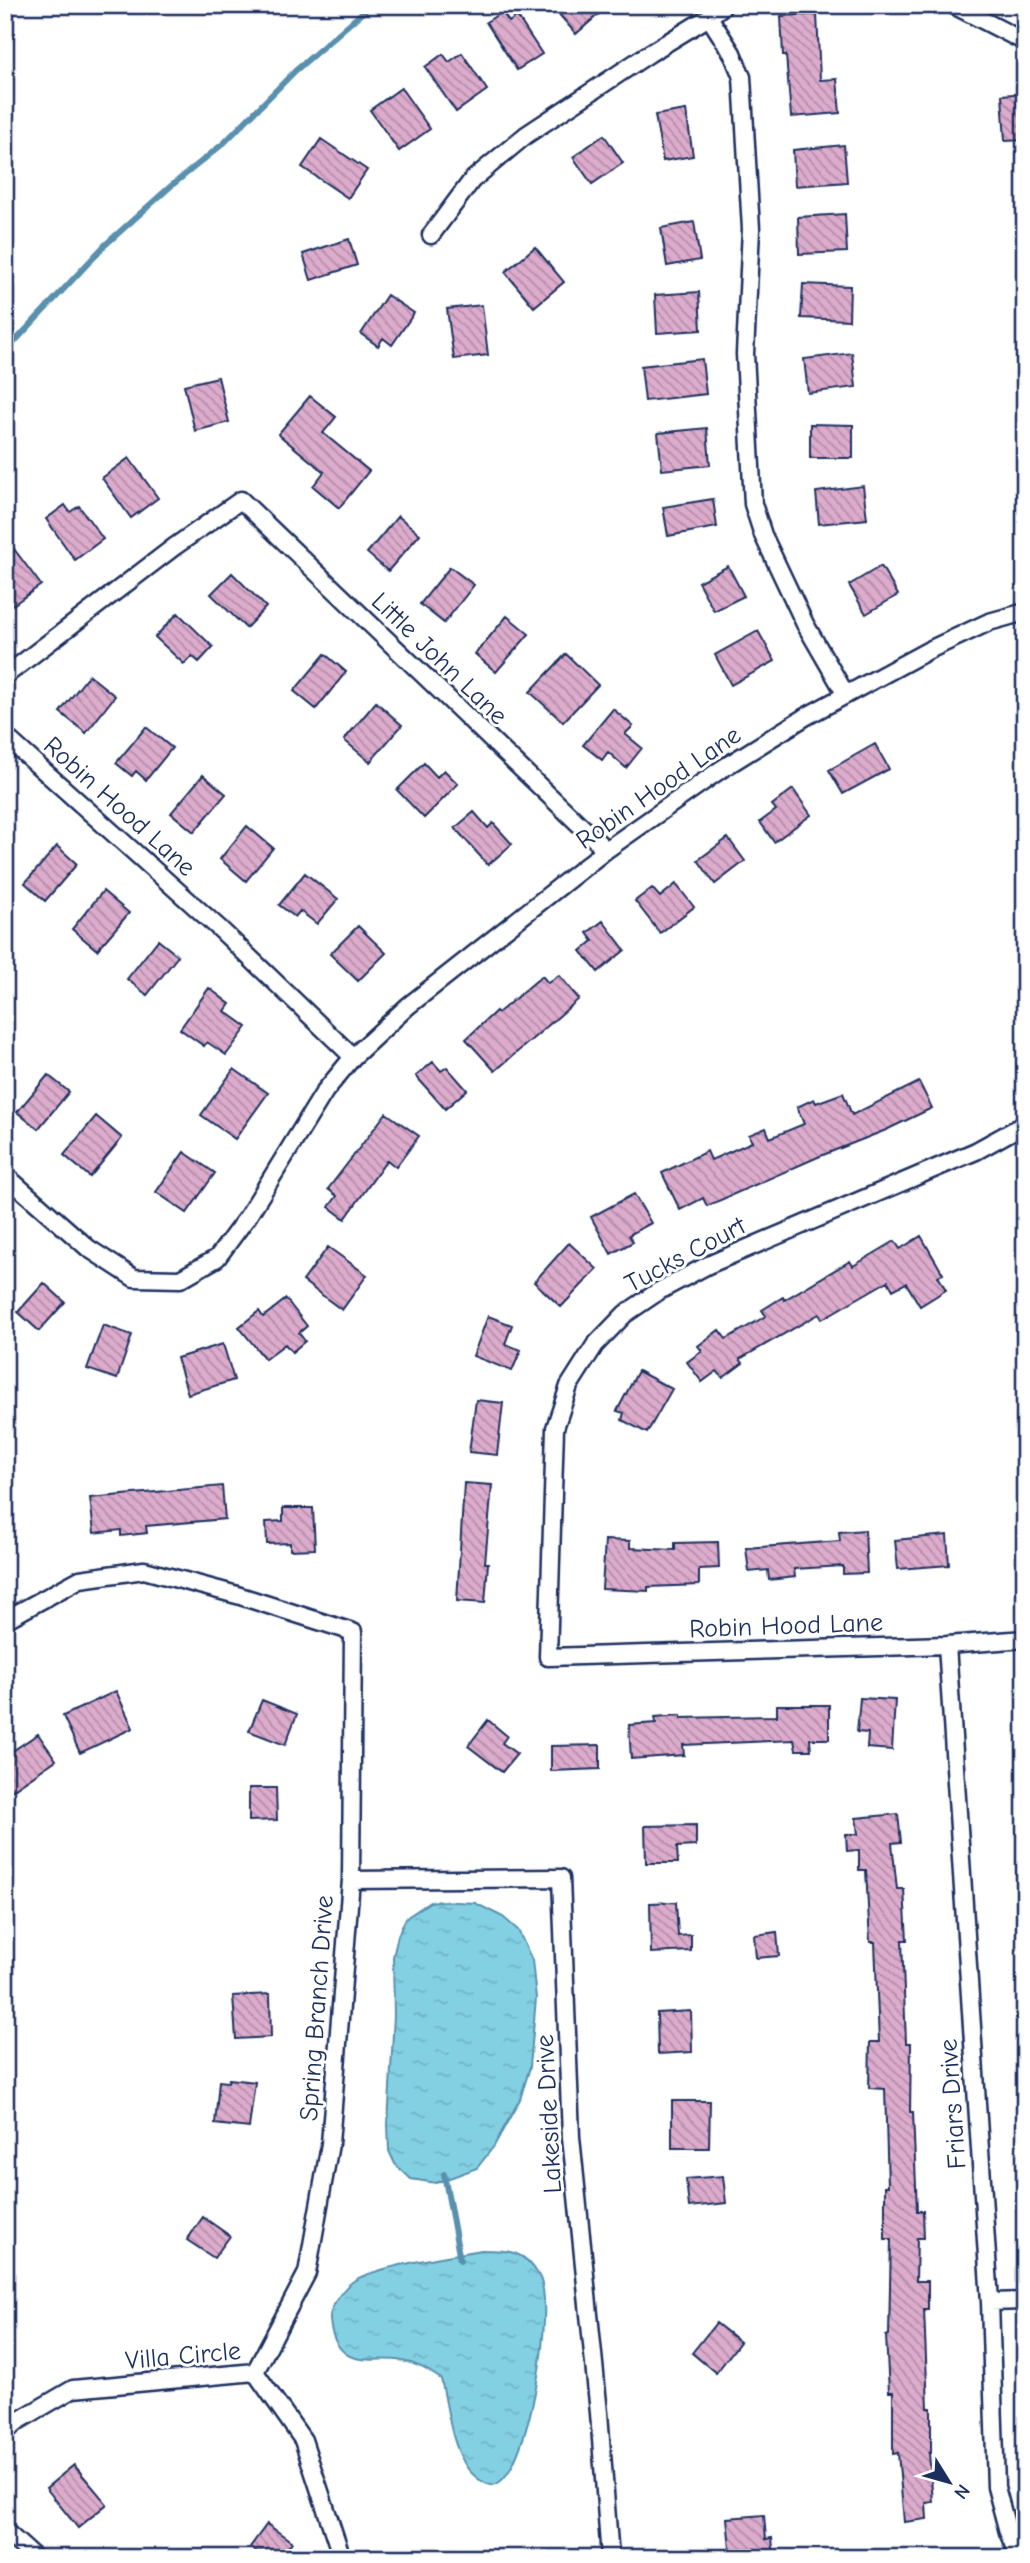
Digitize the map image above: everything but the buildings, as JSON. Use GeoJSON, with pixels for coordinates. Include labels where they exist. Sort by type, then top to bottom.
{"type":"FeatureCollection","features":[{"type":"Feature","properties":{"kind":"street"},"geometry":{"type":"LineString","coordinates":[[431,235],[472,180],[526,135],[724,5]]}},
{"type":"Feature","properties":{"kind":"street"},"geometry":{"type":"LineString","coordinates":[[953,5],[1025,42]]}},
{"type":"Feature","properties":{"kind":"street"},"geometry":{"type":"LineString","coordinates":[[709,17],[732,53],[742,77],[751,229],[745,354],[753,504],[763,536],[805,624],[846,695]]}},
{"type":"Feature","properties":{"kind":"street","name":"Little John Lane"},"geometry":{"type":"LineString","coordinates":[[5,676],[174,547],[241,500],[606,850]]}},
{"type":"Feature","properties":{"kind":"street","name":"Robin Hood Lane"},"geometry":{"type":"LineString","coordinates":[[5,1175],[88,1248],[134,1278],[180,1279],[217,1258],[248,1216],[325,1091],[353,1057],[408,1006],[606,850],[720,770],[806,717],[929,650],[989,622],[1025,611]]}},
{"type":"Feature","properties":{"kind":"street","name":"Robin Hood Lane"},"geometry":{"type":"LineString","coordinates":[[5,736],[220,929],[353,1057]]}},
{"type":"Feature","properties":{"kind":"street","name":"Tucks Court"},"geometry":{"type":"LineString","coordinates":[[548,1657],[555,1428],[569,1386],[595,1345],[625,1314],[659,1291],[708,1265],[976,1151],[1025,1124]]}},
{"type":"Feature","properties":{"kind":"street","name":"Spring Branch Drive"},"geometry":{"type":"LineString","coordinates":[[5,1620],[80,1579],[144,1570],[353,1632],[351,1880],[330,2144],[307,2273],[255,2372]]}},
{"type":"Feature","properties":{"kind":"street","name":"Robin Hood Lane"},"geometry":{"type":"LineString","coordinates":[[548,1657],[1025,1639]]}},
{"type":"Feature","properties":{"kind":"street","name":"Friars Drive"},"geometry":{"type":"LineString","coordinates":[[947,1644],[990,2302],[996,2487],[1008,2532],[1019,2558]]}},
{"type":"Feature","properties":{"kind":"street","name":"Lakeside Drive"},"geometry":{"type":"LineString","coordinates":[[351,1880],[561,1878],[571,2137],[599,2413],[610,2558]]}},
{"type":"Feature","properties":{"kind":"street"},"geometry":{"type":"LineString","coordinates":[[990,2302],[1025,2301]]}},
{"type":"Feature","properties":{"kind":"street","name":"Villa Circle"},"geometry":{"type":"LineString","coordinates":[[5,2432],[18,2421],[73,2389],[255,2372],[303,2440],[342,2558]]}},
{"type":"Feature","properties":{"kind":"street"},"geometry":{"type":"LineString","coordinates":[[5,2531],[35,2558]]}},
{"type":"Feature","properties":{"kind":"water"},"geometry":{"type":"Polygon","coordinates":[[[430,1902],[475,1903],[503,1917],[518,1930],[532,1960],[536,1998],[530,2067],[520,2099],[494,2146],[477,2168],[436,2183],[411,2179],[395,2164],[389,2151],[388,2124],[394,2015],[393,1957],[398,1935],[406,1918],[430,1902]]]}},
{"type":"Feature","properties":{"kind":"water"},"geometry":{"type":"Polygon","coordinates":[[[481,2250],[508,2251],[522,2256],[534,2267],[543,2293],[542,2351],[529,2420],[508,2473],[492,2485],[473,2474],[461,2456],[453,2435],[441,2379],[407,2362],[350,2356],[336,2342],[330,2320],[338,2297],[355,2280],[398,2265],[481,2250]]]}},
{"type":"Feature","properties":{"kind":"waterway"},"geometry":{"type":"LineString","coordinates":[[5,352],[105,245],[224,143],[295,71],[371,5]]}},
{"type":"Feature","properties":{"kind":"waterway"},"geometry":{"type":"LineString","coordinates":[[444,2174],[460,2260]]}}]}
